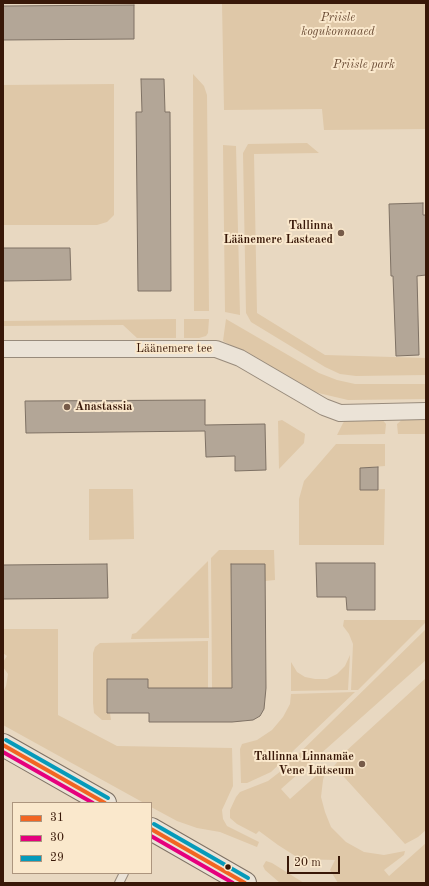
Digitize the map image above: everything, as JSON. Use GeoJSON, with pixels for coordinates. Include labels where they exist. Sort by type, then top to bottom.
{"type":"FeatureCollection","features":[{"type":"Feature","properties":{"kind":"street","name":"Läänemere tee"},"geometry":{"type":"LineString","coordinates":[[3,349],[216,349],[240,358],[324,408],[340,413],[426,411]]}},
{"type":"Feature","properties":{"kind":"street"},"geometry":{"type":"LineString","coordinates":[[3,745],[103,802]]}},
{"type":"Feature","properties":{"kind":"street"},"geometry":{"type":"LineString","coordinates":[[152,830],[245,883]]}},
{"type":"Feature","properties":{"kind":"green space","name":"Priisle park"},"geometry":{"type":"Polygon","coordinates":[[[222,3],[426,3],[426,129],[324,130],[322,109],[224,110],[222,3]]]}},
{"type":"Feature","properties":{"kind":"green space"},"geometry":{"type":"Polygon","coordinates":[[[193,74],[204,86],[207,95],[209,311],[194,311],[193,74]]]}},
{"type":"Feature","properties":{"kind":"green space"},"geometry":{"type":"Polygon","coordinates":[[[114,84],[114,215],[107,222],[97,225],[3,225],[3,85],[114,84]]]}},
{"type":"Feature","properties":{"kind":"green space"},"geometry":{"type":"Polygon","coordinates":[[[307,143],[319,153],[254,154],[257,313],[325,355],[426,358],[426,375],[356,376],[340,374],[325,367],[251,322],[246,313],[243,153],[248,144],[307,143]]]}},
{"type":"Feature","properties":{"kind":"green space"},"geometry":{"type":"Polygon","coordinates":[[[223,145],[236,146],[240,315],[225,312],[223,145]]]}},
{"type":"Feature","properties":{"kind":"green space"},"geometry":{"type":"Polygon","coordinates":[[[176,319],[176,338],[137,338],[123,325],[3,326],[3,321],[176,319]]]}},
{"type":"Feature","properties":{"kind":"green space"},"geometry":{"type":"Polygon","coordinates":[[[184,319],[209,319],[208,333],[206,336],[199,338],[184,338],[184,319]]]}},
{"type":"Feature","properties":{"kind":"green space"},"geometry":{"type":"Polygon","coordinates":[[[226,319],[319,373],[337,380],[355,384],[426,384],[426,399],[348,400],[314,392],[223,341],[226,319]]]}},
{"type":"Feature","properties":{"kind":"green space"},"geometry":{"type":"Polygon","coordinates":[[[380,417],[386,424],[385,434],[337,435],[347,418],[380,417]]]}},
{"type":"Feature","properties":{"kind":"green space"},"geometry":{"type":"Polygon","coordinates":[[[403,419],[426,419],[426,434],[398,434],[397,424],[403,419]]]}},
{"type":"Feature","properties":{"kind":"green space"},"geometry":{"type":"Polygon","coordinates":[[[282,420],[305,434],[304,443],[279,469],[278,421],[282,420]]]}},
{"type":"Feature","properties":{"kind":"green space"},"geometry":{"type":"Polygon","coordinates":[[[336,444],[385,444],[385,466],[360,468],[360,490],[385,489],[384,545],[299,545],[299,499],[304,481],[336,444]]]}},
{"type":"Feature","properties":{"kind":"green space"},"geometry":{"type":"Polygon","coordinates":[[[89,489],[133,489],[134,539],[89,540],[89,489]]]}},
{"type":"Feature","properties":{"kind":"green space"},"geometry":{"type":"Polygon","coordinates":[[[219,550],[274,550],[275,580],[265,581],[264,564],[231,564],[232,688],[212,688],[211,558],[219,550]]]}},
{"type":"Feature","properties":{"kind":"green space"},"geometry":{"type":"Polygon","coordinates":[[[208,561],[209,638],[131,639],[132,634],[136,633],[208,561]]]}},
{"type":"Feature","properties":{"kind":"green space"},"geometry":{"type":"Polygon","coordinates":[[[344,620],[426,620],[426,622],[358,690],[351,690],[353,644],[349,634],[343,626],[344,620]]]}},
{"type":"Feature","properties":{"kind":"green space"},"geometry":{"type":"Polygon","coordinates":[[[3,629],[58,629],[58,715],[117,746],[232,748],[233,786],[222,810],[223,819],[227,826],[259,842],[257,847],[220,832],[197,828],[177,821],[152,808],[152,802],[142,802],[3,725],[3,692],[6,686],[8,674],[3,667],[3,662],[7,656],[3,653],[3,629]]]}},
{"type":"Feature","properties":{"kind":"green space"},"geometry":{"type":"Polygon","coordinates":[[[426,629],[426,660],[281,789],[290,799],[327,766],[323,780],[321,797],[331,827],[346,842],[364,852],[384,855],[405,851],[404,855],[384,870],[389,876],[426,843],[426,883],[338,883],[330,870],[335,860],[300,859],[259,831],[256,834],[237,824],[230,818],[230,810],[240,792],[268,781],[281,771],[426,629]]]}},
{"type":"Feature","properties":{"kind":"green space"},"geometry":{"type":"Polygon","coordinates":[[[208,641],[208,688],[148,688],[148,679],[107,679],[107,713],[110,713],[111,720],[102,720],[94,713],[93,653],[95,647],[100,643],[208,641]]]}},
{"type":"Feature","properties":{"kind":"green space"},"geometry":{"type":"Polygon","coordinates":[[[350,655],[348,690],[291,691],[291,662],[297,672],[305,677],[327,679],[337,674],[345,666],[350,655]]]}},
{"type":"Feature","properties":{"kind":"green space"},"geometry":{"type":"Polygon","coordinates":[[[426,678],[426,830],[418,837],[405,844],[334,766],[345,752],[426,678]]]}},
{"type":"Feature","properties":{"kind":"green space"},"geometry":{"type":"Polygon","coordinates":[[[355,692],[271,772],[247,783],[241,783],[240,749],[242,744],[257,740],[272,730],[283,717],[290,704],[291,694],[355,692]]]}},
{"type":"Feature","properties":{"kind":"green space"},"geometry":{"type":"Polygon","coordinates":[[[266,861],[272,863],[304,883],[280,883],[265,870],[263,866],[266,861]]]}},
{"type":"Feature","properties":{"kind":"building"},"geometry":{"type":"Polygon","coordinates":[[[134,5],[134,39],[3,40],[3,6],[134,5]]]}},
{"type":"Feature","properties":{"kind":"building"},"geometry":{"type":"Polygon","coordinates":[[[141,79],[164,79],[165,112],[170,112],[171,291],[138,291],[136,112],[142,112],[141,79]]]}},
{"type":"Feature","properties":{"kind":"building"},"geometry":{"type":"Polygon","coordinates":[[[423,203],[423,215],[426,215],[426,275],[417,276],[419,355],[396,356],[393,276],[391,276],[389,204],[423,203]]]}},
{"type":"Feature","properties":{"kind":"building"},"geometry":{"type":"Polygon","coordinates":[[[3,248],[70,248],[71,280],[3,281],[3,248]]]}},
{"type":"Feature","properties":{"kind":"building"},"geometry":{"type":"Polygon","coordinates":[[[205,400],[205,425],[265,424],[266,470],[235,471],[235,456],[206,457],[205,431],[26,433],[25,401],[205,400]]]}},
{"type":"Feature","properties":{"kind":"building"},"geometry":{"type":"Polygon","coordinates":[[[378,467],[378,490],[360,490],[360,468],[378,467]]]}},
{"type":"Feature","properties":{"kind":"building"},"geometry":{"type":"Polygon","coordinates":[[[316,563],[375,563],[375,610],[347,610],[346,597],[317,597],[316,563]]]}},
{"type":"Feature","properties":{"kind":"building"},"geometry":{"type":"Polygon","coordinates":[[[107,564],[108,598],[3,599],[3,565],[107,564]]]}},
{"type":"Feature","properties":{"kind":"building"},"geometry":{"type":"Polygon","coordinates":[[[231,564],[265,564],[266,688],[264,709],[260,716],[253,720],[232,722],[149,722],[149,713],[107,713],[107,679],[148,679],[148,688],[232,688],[231,564]]]}},
{"type":"Feature","properties":{"kind":"transit line","name":"29"},"geometry":{"type":"LineString","coordinates":[[6,740],[108,798]]}},
{"type":"Feature","properties":{"kind":"transit line","name":"31"},"geometry":{"type":"LineString","coordinates":[[3,745],[103,802]]}},
{"type":"Feature","properties":{"kind":"transit line","name":"30"},"geometry":{"type":"LineString","coordinates":[[3,752],[91,802]]}},
{"type":"Feature","properties":{"kind":"transit line","name":"29"},"geometry":{"type":"LineString","coordinates":[[154,824],[248,878]]}},
{"type":"Feature","properties":{"kind":"transit line","name":"31"},"geometry":{"type":"LineString","coordinates":[[152,830],[245,883]]}},
{"type":"Feature","properties":{"kind":"transit line","name":"30"},"geometry":{"type":"LineString","coordinates":[[152,837],[233,883]]}},
{"type":"Feature","properties":{"kind":"place","name":"Tallinna Läänemere Lasteaed"},"geometry":{"type":"Point","coordinates":[341,233]}},
{"type":"Feature","properties":{"kind":"place","name":"Anastassia"},"geometry":{"type":"Point","coordinates":[67,407]}},
{"type":"Feature","properties":{"kind":"place","name":"Tallinna Linnamäe Vene Lütseum"},"geometry":{"type":"Point","coordinates":[362,764]}},
{"type":"Feature","properties":{"kind":"park label","name":"Priisle kogukonnaaed"},"geometry":{"type":"Point","coordinates":[338,25]}}]}
